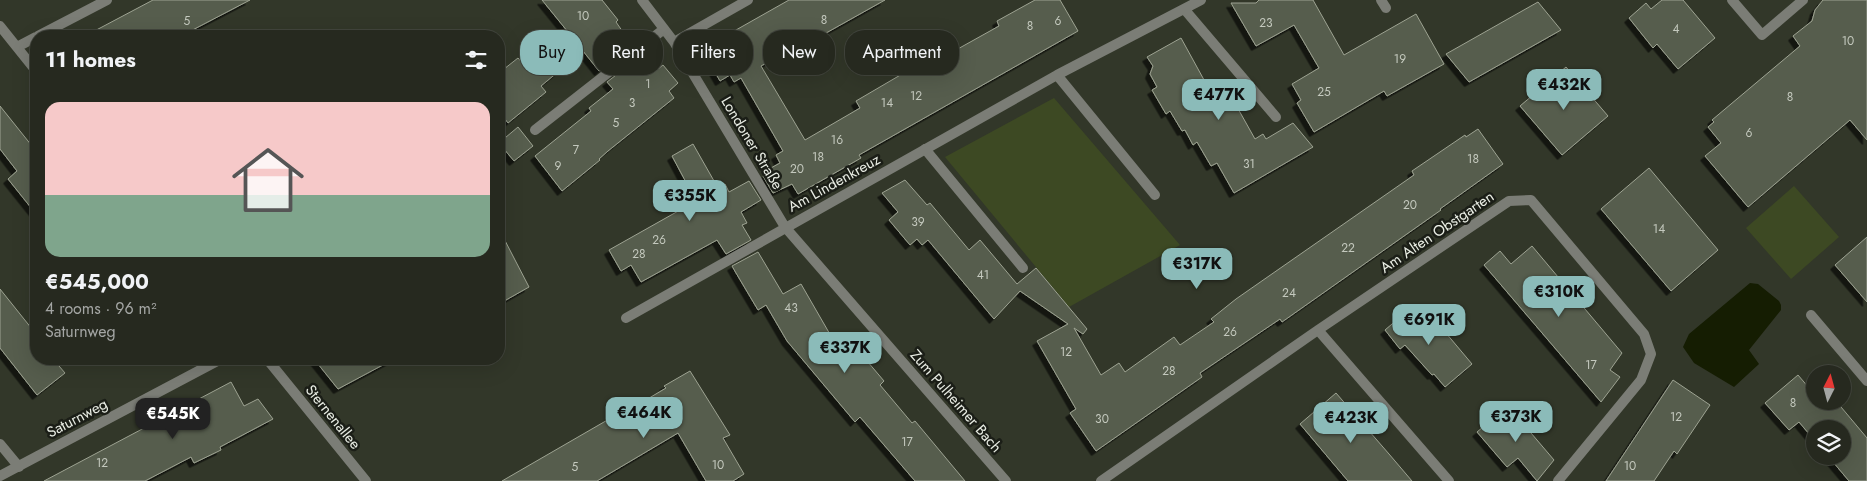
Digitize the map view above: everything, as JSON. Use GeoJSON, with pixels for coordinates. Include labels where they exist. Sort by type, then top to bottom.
{"type":"FeatureCollection","features":[{"type":"Feature","properties":{"kind":"street"},"geometry":{"type":"LineString","coordinates":[[50,30],[107,0]]}},
{"type":"Feature","properties":{"kind":"street","name":"Londoner Straße"},"geometry":{"type":"LineString","coordinates":[[642,0],[673,41]]}},
{"type":"Feature","properties":{"kind":"street"},"geometry":{"type":"LineString","coordinates":[[695,30],[748,0]]}},
{"type":"Feature","properties":{"kind":"street","name":"Am Lindenkreuz"},"geometry":{"type":"LineString","coordinates":[[626,318],[1057,75],[1201,0]]}},
{"type":"Feature","properties":{"kind":"street"},"geometry":{"type":"LineString","coordinates":[[1732,0],[1762,35],[1803,0]]}},
{"type":"Feature","properties":{"kind":"street"},"geometry":{"type":"LineString","coordinates":[[1185,10],[1276,117]]}},
{"type":"Feature","properties":{"kind":"street"},"geometry":{"type":"LineString","coordinates":[[0,26],[30,63]]}},
{"type":"Feature","properties":{"kind":"street"},"geometry":{"type":"LineString","coordinates":[[535,130],[664,30]]}},
{"type":"Feature","properties":{"kind":"street"},"geometry":{"type":"LineString","coordinates":[[17,47],[30,40]]}},
{"type":"Feature","properties":{"kind":"street","name":"Londoner Straße"},"geometry":{"type":"LineString","coordinates":[[694,75],[785,227]]}},
{"type":"Feature","properties":{"kind":"street"},"geometry":{"type":"LineString","coordinates":[[1057,75],[1155,195]]}},
{"type":"Feature","properties":{"kind":"street"},"geometry":{"type":"LineString","coordinates":[[925,150],[1023,268]]}},
{"type":"Feature","properties":{"kind":"street","name":"Am Alten Obstgarten"},"geometry":{"type":"LineString","coordinates":[[1101,481],[1318,330],[1509,201],[1531,200],[1644,334],[1650,354],[1641,380],[1558,481]]}},
{"type":"Feature","properties":{"kind":"street","name":"Zum Pulheimer Bach"},"geometry":{"type":"LineString","coordinates":[[785,227],[1006,481]]}},
{"type":"Feature","properties":{"kind":"street"},"geometry":{"type":"LineString","coordinates":[[1811,315],[1867,381]]}},
{"type":"Feature","properties":{"kind":"street"},"geometry":{"type":"LineString","coordinates":[[1318,330],[1448,481]]}},
{"type":"Feature","properties":{"kind":"street","name":"Saturnweg"},"geometry":{"type":"LineString","coordinates":[[0,476],[210,365]]}},
{"type":"Feature","properties":{"kind":"street","name":"Sternenallee"},"geometry":{"type":"LineString","coordinates":[[271,365],[366,481]]}},
{"type":"Feature","properties":{"kind":"street"},"geometry":{"type":"LineString","coordinates":[[0,444],[19,467]]}},
{"type":"Feature","properties":{"kind":"shaded area"},"geometry":{"type":"Polygon","coordinates":[[[1054,98],[1180,245],[1069,307],[945,157],[1054,98]]]}},
{"type":"Feature","properties":{"kind":"shaded area"},"geometry":{"type":"Polygon","coordinates":[[[1794,186],[1839,237],[1791,279],[1746,228],[1794,186]]]}},
{"type":"Feature","properties":{"kind":"shaded area"},"geometry":{"type":"Polygon","coordinates":[[[1750,283],[1758,284],[1779,301],[1781,310],[1749,350],[1759,364],[1734,387],[1694,363],[1683,347],[1689,334],[1750,283]]]}},
{"type":"Feature","properties":{"kind":"building"},"geometry":{"type":"Polygon","coordinates":[[[153,0],[250,0],[192,30],[96,30],[153,0]]]}},
{"type":"Feature","properties":{"kind":"building"},"geometry":{"type":"Polygon","coordinates":[[[542,0],[602,0],[618,20],[616,22],[622,30],[593,30],[593,64],[583,51],[583,30],[566,30],[542,0]]]}},
{"type":"Feature","properties":{"kind":"building"},"geometry":{"type":"Polygon","coordinates":[[[789,0],[885,0],[831,30],[763,30],[763,65],[761,66],[763,75],[766,75],[805,140],[860,108],[856,101],[900,75],[959,75],[959,48],[999,26],[997,21],[1035,0],[1060,0],[1078,31],[859,155],[861,158],[798,194],[792,184],[773,193],[763,176],[770,171],[769,169],[780,163],[776,155],[783,151],[741,78],[734,82],[730,75],[753,75],[753,30],[736,30],[789,0]]]}},
{"type":"Feature","properties":{"kind":"building"},"geometry":{"type":"Polygon","coordinates":[[[1259,0],[1313,0],[1344,55],[1416,14],[1444,64],[1387,96],[1384,91],[1314,132],[1297,103],[1301,100],[1292,84],[1319,68],[1294,25],[1256,46],[1231,3],[1256,3],[1259,0]]]}},
{"type":"Feature","properties":{"kind":"building"},"geometry":{"type":"Polygon","coordinates":[[[1662,0],[1683,0],[1715,38],[1678,69],[1657,44],[1653,48],[1629,18],[1646,3],[1651,9],[1662,0]]]}},
{"type":"Feature","properties":{"kind":"building"},"geometry":{"type":"Polygon","coordinates":[[[1823,0],[1867,0],[1867,140],[1850,120],[1748,207],[1705,156],[1721,143],[1708,127],[1714,122],[1712,120],[1800,46],[1793,36],[1812,21],[1815,10],[1823,0]]]}},
{"type":"Feature","properties":{"kind":"building"},"geometry":{"type":"Polygon","coordinates":[[[1538,2],[1561,30],[1469,82],[1446,54],[1538,2]]]}},
{"type":"Feature","properties":{"kind":"building"},"geometry":{"type":"Polygon","coordinates":[[[1181,38],[1209,89],[1219,83],[1228,100],[1232,98],[1255,139],[1263,134],[1266,139],[1293,123],[1313,147],[1234,193],[1217,163],[1211,166],[1197,142],[1193,145],[1185,130],[1182,131],[1170,111],[1166,114],[1152,90],[1157,87],[1150,74],[1153,66],[1147,57],[1181,38]]]}},
{"type":"Feature","properties":{"kind":"building"},"geometry":{"type":"Polygon","coordinates":[[[518,58],[520,60],[520,75],[554,75],[541,86],[546,92],[508,123],[505,119],[505,68],[518,58]]]}},
{"type":"Feature","properties":{"kind":"building"},"geometry":{"type":"Polygon","coordinates":[[[663,65],[678,83],[669,91],[674,98],[562,191],[535,156],[591,111],[589,108],[613,89],[607,82],[616,75],[663,75],[663,65]]]}},
{"type":"Feature","properties":{"kind":"building"},"geometry":{"type":"Polygon","coordinates":[[[1566,67],[1608,116],[1562,155],[1520,106],[1566,67]]]}},
{"type":"Feature","properties":{"kind":"building"},"geometry":{"type":"Polygon","coordinates":[[[717,75],[730,75],[720,81],[717,75]]]}},
{"type":"Feature","properties":{"kind":"building"},"geometry":{"type":"Polygon","coordinates":[[[0,106],[30,144],[30,206],[8,179],[17,171],[0,149],[0,106]]]}},
{"type":"Feature","properties":{"kind":"building"},"geometry":{"type":"Polygon","coordinates":[[[518,127],[533,146],[514,161],[505,150],[505,138],[518,127]]]}},
{"type":"Feature","properties":{"kind":"building"},"geometry":{"type":"Polygon","coordinates":[[[1478,129],[1503,164],[1282,322],[1280,319],[1200,373],[1202,377],[1096,451],[1070,413],[1076,409],[1037,341],[1068,324],[1020,291],[994,319],[928,240],[922,245],[917,239],[910,245],[889,220],[898,212],[882,193],[905,180],[927,205],[930,203],[969,250],[980,240],[1017,284],[1036,268],[1087,329],[1083,334],[1074,328],[1101,375],[1119,363],[1125,372],[1174,337],[1180,345],[1214,322],[1211,319],[1236,299],[1414,175],[1412,171],[1465,135],[1466,137],[1478,129]]]}},
{"type":"Feature","properties":{"kind":"building"},"geometry":{"type":"Polygon","coordinates":[[[693,144],[718,188],[725,184],[729,192],[749,181],[761,200],[741,212],[747,223],[742,225],[751,240],[726,254],[717,240],[641,282],[631,265],[621,271],[609,250],[696,201],[672,156],[693,144]]]}},
{"type":"Feature","properties":{"kind":"building"},"geometry":{"type":"Polygon","coordinates":[[[1649,168],[1718,250],[1671,291],[1601,209],[1649,168]]]}},
{"type":"Feature","properties":{"kind":"building"},"geometry":{"type":"Polygon","coordinates":[[[1867,237],[1867,302],[1835,265],[1867,237]]]}},
{"type":"Feature","properties":{"kind":"building"},"geometry":{"type":"Polygon","coordinates":[[[505,241],[529,287],[505,301],[505,241]]]}},
{"type":"Feature","properties":{"kind":"building"},"geometry":{"type":"Polygon","coordinates":[[[1532,246],[1622,353],[1610,370],[1620,377],[1601,402],[1484,265],[1500,251],[1511,264],[1532,246]]]}},
{"type":"Feature","properties":{"kind":"building"},"geometry":{"type":"Polygon","coordinates":[[[758,252],[783,294],[801,284],[835,343],[845,335],[884,381],[880,385],[912,423],[915,421],[965,481],[915,481],[860,417],[855,422],[787,341],[766,305],[758,310],[732,266],[758,252]]]}},
{"type":"Feature","properties":{"kind":"building"},"geometry":{"type":"Polygon","coordinates":[[[0,289],[30,326],[30,365],[58,365],[65,373],[37,395],[0,348],[0,289]]]}},
{"type":"Feature","properties":{"kind":"building"},"geometry":{"type":"Polygon","coordinates":[[[1412,307],[1428,325],[1435,320],[1472,364],[1445,387],[1405,345],[1400,349],[1385,330],[1412,307]]]}},
{"type":"Feature","properties":{"kind":"building"},"geometry":{"type":"Polygon","coordinates":[[[319,365],[383,365],[338,389],[319,365]]]}},
{"type":"Feature","properties":{"kind":"building"},"geometry":{"type":"Polygon","coordinates":[[[690,371],[730,435],[723,438],[744,474],[733,481],[706,481],[678,433],[597,481],[502,481],[623,411],[624,413],[690,371]]]}},
{"type":"Feature","properties":{"kind":"building"},"geometry":{"type":"Polygon","coordinates":[[[1798,375],[1806,384],[1806,410],[1844,410],[1867,438],[1867,481],[1849,481],[1836,465],[1851,465],[1851,420],[1806,420],[1806,430],[1799,422],[1789,430],[1765,403],[1798,375]]]}},
{"type":"Feature","properties":{"kind":"building"},"geometry":{"type":"Polygon","coordinates":[[[1673,380],[1710,405],[1677,454],[1674,451],[1654,481],[1606,481],[1673,380]]]}},
{"type":"Feature","properties":{"kind":"building"},"geometry":{"type":"Polygon","coordinates":[[[231,382],[244,406],[258,399],[273,419],[220,447],[221,450],[194,463],[191,457],[145,481],[44,481],[231,382]]]}},
{"type":"Feature","properties":{"kind":"building"},"geometry":{"type":"Polygon","coordinates":[[[1336,393],[1412,481],[1348,481],[1300,424],[1336,393]]]}},
{"type":"Feature","properties":{"kind":"building"},"geometry":{"type":"Polygon","coordinates":[[[1508,406],[1554,460],[1537,481],[1518,458],[1507,467],[1477,432],[1508,406]]]}}]}
